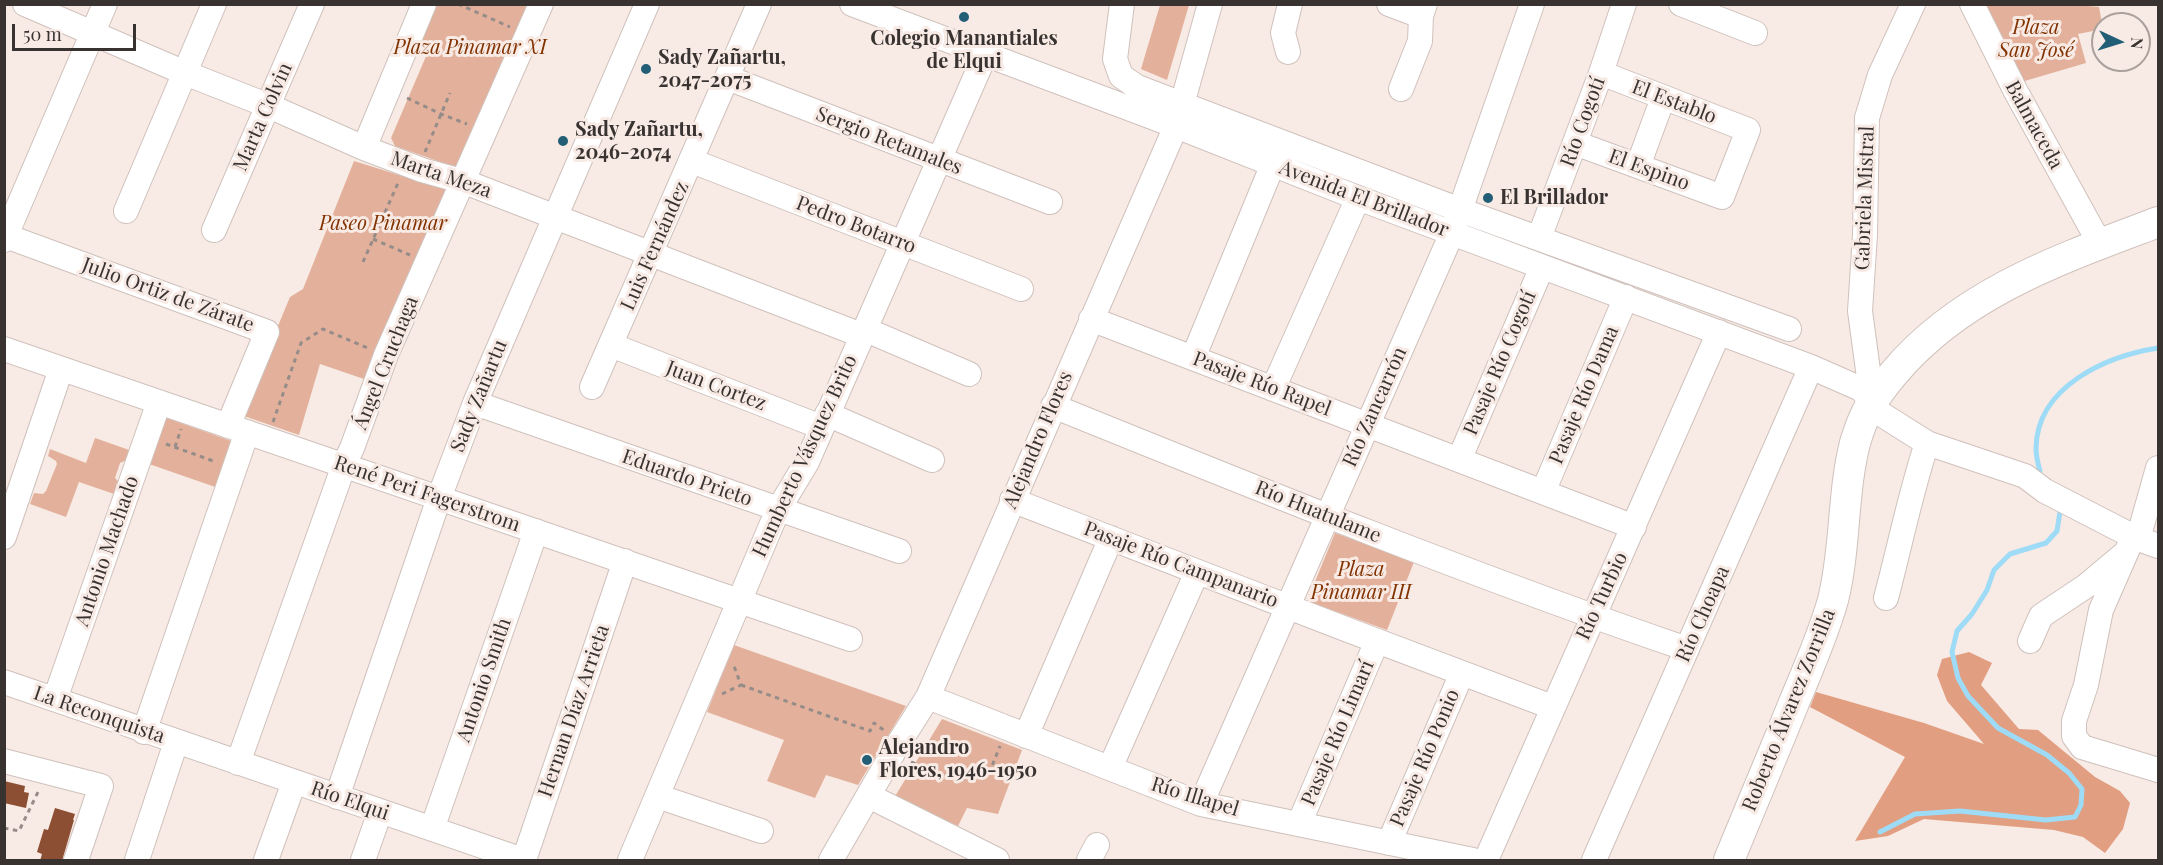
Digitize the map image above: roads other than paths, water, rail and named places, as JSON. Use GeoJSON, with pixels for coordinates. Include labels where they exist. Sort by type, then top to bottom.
{"type":"FeatureCollection","features":[{"type":"Feature","properties":{"kind":"main road","name":"Roberto Álvarez Zorrilla"},"geometry":{"type":"LineString","coordinates":[[1729,861],[1828,616],[1837,579],[1852,458],[1863,419],[1872,400],[1918,346],[1964,310],[2019,278],[2158,222]]}},
{"type":"Feature","properties":{"kind":"street","name":"Marta Meza"},"geometry":{"type":"LineString","coordinates":[[25,4],[364,148],[414,167],[465,182],[969,374]]}},
{"type":"Feature","properties":{"kind":"street"},"geometry":{"type":"LineString","coordinates":[[5,238],[105,4]]}},
{"type":"Feature","properties":{"kind":"street"},"geometry":{"type":"LineString","coordinates":[[126,211],[214,4]]}},
{"type":"Feature","properties":{"kind":"street","name":"Marta Colvin"},"geometry":{"type":"LineString","coordinates":[[214,230],[312,4]]}},
{"type":"Feature","properties":{"kind":"street"},"geometry":{"type":"LineString","coordinates":[[364,148],[424,4]]}},
{"type":"Feature","properties":{"kind":"street","name":"Ángel Cruchaga"},"geometry":{"type":"LineString","coordinates":[[238,763],[344,465],[386,355],[465,182],[542,4]]}},
{"type":"Feature","properties":{"kind":"street","name":"Sady Zañartu"},"geometry":{"type":"LineString","coordinates":[[337,797],[439,498],[475,403],[647,4]]}},
{"type":"Feature","properties":{"kind":"street","name":"Luis Fernández"},"geometry":{"type":"LineString","coordinates":[[592,387],[759,4]]}},
{"type":"Feature","properties":{"kind":"street","name":"Avenida El Brillador"},"geometry":{"type":"LineString","coordinates":[[852,4],[985,55],[1178,116],[1460,210],[1789,328]]}},
{"type":"Feature","properties":{"kind":"street","name":"Avenida El Brillador"},"geometry":{"type":"LineString","coordinates":[[1122,4],[1115,59],[1121,76],[1178,116],[1273,164],[1358,198],[1811,367],[1861,389],[1872,400]]}},
{"type":"Feature","properties":{"kind":"street","name":"Alejandro Flores"},"geometry":{"type":"LineString","coordinates":[[831,861],[928,697],[1178,116],[1210,4]]}},
{"type":"Feature","properties":{"kind":"street"},"geometry":{"type":"LineString","coordinates":[[1288,52],[1283,33],[1290,4]]}},
{"type":"Feature","properties":{"kind":"street"},"geometry":{"type":"LineString","coordinates":[[1389,4],[1423,10],[1420,40],[1401,89]]}},
{"type":"Feature","properties":{"kind":"street","name":"Río Zancarrón"},"geometry":{"type":"LineString","coordinates":[[1201,804],[1452,233],[1532,4]]}},
{"type":"Feature","properties":{"kind":"street","name":"Río Cogotí"},"geometry":{"type":"LineString","coordinates":[[1539,238],[1601,73],[1624,4]]}},
{"type":"Feature","properties":{"kind":"street"},"geometry":{"type":"LineString","coordinates":[[1681,4],[1755,33]]}},
{"type":"Feature","properties":{"kind":"street","name":"Gabriela Mistral"},"geometry":{"type":"LineString","coordinates":[[1872,400],[1865,363],[1860,311],[1865,235],[1867,118],[1880,75],[1912,4]]}},
{"type":"Feature","properties":{"kind":"street","name":"Balmaceda"},"geometry":{"type":"LineString","coordinates":[[1972,4],[2014,90],[2100,244]]}},
{"type":"Feature","properties":{"kind":"street","name":"Humberto Vásquez Brito"},"geometry":{"type":"LineString","coordinates":[[630,861],[778,510],[807,462],[985,55]]}},
{"type":"Feature","properties":{"kind":"street","name":"El Establo"},"geometry":{"type":"LineString","coordinates":[[1601,73],[1748,130],[1722,197]]}},
{"type":"Feature","properties":{"kind":"street","name":"Sergio Retamales"},"geometry":{"type":"LineString","coordinates":[[728,78],[1050,202]]}},
{"type":"Feature","properties":{"kind":"street"},"geometry":{"type":"LineString","coordinates":[[1638,166],[1664,98]]}},
{"type":"Feature","properties":{"kind":"street","name":"El Espino"},"geometry":{"type":"LineString","coordinates":[[1575,142],[1722,197]]}},
{"type":"Feature","properties":{"kind":"street","name":"Pedro Botarro"},"geometry":{"type":"LineString","coordinates":[[692,161],[1021,289]]}},
{"type":"Feature","properties":{"kind":"street"},"geometry":{"type":"LineString","coordinates":[[1193,358],[1273,164]]}},
{"type":"Feature","properties":{"kind":"street"},"geometry":{"type":"LineString","coordinates":[[1273,389],[1358,198]]}},
{"type":"Feature","properties":{"kind":"street","name":"Julio Ortiz de Zárate"},"geometry":{"type":"LineString","coordinates":[[5,238],[267,332],[238,429],[235,468],[144,732]]}},
{"type":"Feature","properties":{"kind":"street","name":"Pasaje Río Cogotí"},"geometry":{"type":"LineString","coordinates":[[1459,460],[1542,267]]}},
{"type":"Feature","properties":{"kind":"street","name":"Pasaje Río Dama"},"geometry":{"type":"LineString","coordinates":[[1543,492],[1626,297]]}},
{"type":"Feature","properties":{"kind":"street","name":"Pasaje Río Rapel"},"geometry":{"type":"LineString","coordinates":[[1091,319],[1634,527]]}},
{"type":"Feature","properties":{"kind":"street","name":"Río Turbio"},"geometry":{"type":"LineString","coordinates":[[1486,861],[1552,706],[1634,527],[1719,332]]}},
{"type":"Feature","properties":{"kind":"street","name":"Juan Cortez"},"geometry":{"type":"LineString","coordinates":[[611,345],[932,460]]}},
{"type":"Feature","properties":{"kind":"street","name":"René Peri Fagerstrom"},"geometry":{"type":"LineString","coordinates":[[4,350],[850,639]]}},
{"type":"Feature","properties":{"kind":"street","name":"Río Choapa"},"geometry":{"type":"LineString","coordinates":[[1594,861],[1811,367]]}},
{"type":"Feature","properties":{"kind":"street"},"geometry":{"type":"LineString","coordinates":[[4,537],[61,369]]}},
{"type":"Feature","properties":{"kind":"street"},"geometry":{"type":"LineString","coordinates":[[1872,400],[1881,414],[1927,443],[2025,476],[2045,491],[2139,543]]}},
{"type":"Feature","properties":{"kind":"street","name":"Antonio Machado"},"geometry":{"type":"LineString","coordinates":[[55,699],[159,402]]}},
{"type":"Feature","properties":{"kind":"street","name":"Eduardo Prieto"},"geometry":{"type":"LineString","coordinates":[[475,403],[899,551]]}},
{"type":"Feature","properties":{"kind":"street","name":"Río Huatulame"},"geometry":{"type":"LineString","coordinates":[[1053,406],[1327,516],[1592,616],[1687,649]]}},
{"type":"Feature","properties":{"kind":"street"},"geometry":{"type":"LineString","coordinates":[[1886,598],[1902,537],[1905,516],[1927,443]]}},
{"type":"Feature","properties":{"kind":"street"},"geometry":{"type":"LineString","coordinates":[[2158,468],[2139,543],[2101,610],[2086,685],[2074,720],[2074,736],[2082,747],[2158,770]]}},
{"type":"Feature","properties":{"kind":"street","name":"Pasaje Río Campanario"},"geometry":{"type":"LineString","coordinates":[[1012,500],[1287,607],[1552,706]]}},
{"type":"Feature","properties":{"kind":"street","name":"Antonio Smith"},"geometry":{"type":"LineString","coordinates":[[432,829],[536,531]]}},
{"type":"Feature","properties":{"kind":"street"},"geometry":{"type":"LineString","coordinates":[[1017,733],[1111,538]]}},
{"type":"Feature","properties":{"kind":"street"},"geometry":{"type":"LineString","coordinates":[[2030,641],[2041,616],[2086,586],[2139,543]]}},
{"type":"Feature","properties":{"kind":"street","name":"Hernan Díaz Arrieta"},"geometry":{"type":"LineString","coordinates":[[524,861],[625,561]]}},
{"type":"Feature","properties":{"kind":"street"},"geometry":{"type":"LineString","coordinates":[[1110,768],[1197,572]]}},
{"type":"Feature","properties":{"kind":"street","name":"Pasaje Río Limarí"},"geometry":{"type":"LineString","coordinates":[[1299,824],[1377,641]]}},
{"type":"Feature","properties":{"kind":"street","name":"Pasaje Río Ponio"},"geometry":{"type":"LineString","coordinates":[[1389,843],[1462,673]]}},
{"type":"Feature","properties":{"kind":"street","name":"La Reconquista"},"geometry":{"type":"LineString","coordinates":[[4,682],[176,742],[137,861]]}},
{"type":"Feature","properties":{"kind":"street","name":"Río Illapel"},"geometry":{"type":"LineString","coordinates":[[928,697],[1201,804],[1473,861]]}},
{"type":"Feature","properties":{"kind":"street","name":"Río Elqui"},"geometry":{"type":"LineString","coordinates":[[176,742],[432,829],[474,852],[524,861]]}},
{"type":"Feature","properties":{"kind":"street"},"geometry":{"type":"LineString","coordinates":[[4,761],[101,786],[76,861]]}},
{"type":"Feature","properties":{"kind":"street"},"geometry":{"type":"LineString","coordinates":[[266,861],[294,782]]}},
{"type":"Feature","properties":{"kind":"street"},"geometry":{"type":"LineString","coordinates":[[657,796],[761,831]]}},
{"type":"Feature","properties":{"kind":"street"},"geometry":{"type":"LineString","coordinates":[[869,796],[997,861]]}},
{"type":"Feature","properties":{"kind":"street"},"geometry":{"type":"LineString","coordinates":[[363,861],[380,812]]}},
{"type":"Feature","properties":{"kind":"waterway"},"geometry":{"type":"LineString","coordinates":[[2040,471],[2036,448],[2039,426],[2048,407],[2062,391],[2097,367],[2118,358],[2158,348]]}},
{"type":"Feature","properties":{"kind":"waterway"},"geometry":{"type":"LineString","coordinates":[[1880,832],[1915,814],[1960,811],[2046,820],[2075,817],[2081,805],[2082,789],[2069,773],[2047,755],[1998,728],[1968,696],[1958,678],[1952,652],[1957,631],[1972,614],[1987,590],[1994,570],[2010,554],[2046,543],[2057,531],[2060,512],[2058,507]]}},
{"type":"Feature","properties":{"kind":"place","name":"Colegio Manantiales de Elqui"},"geometry":{"type":"Point","coordinates":[964,17]}},
{"type":"Feature","properties":{"kind":"place","name":"Sady Zañartu, 2047-2075"},"geometry":{"type":"Point","coordinates":[646,69]}},
{"type":"Feature","properties":{"kind":"place","name":"Sady Zañartu, 2046-2074"},"geometry":{"type":"Point","coordinates":[563,141]}},
{"type":"Feature","properties":{"kind":"place","name":"El Brillador"},"geometry":{"type":"Point","coordinates":[1488,198]}},
{"type":"Feature","properties":{"kind":"place","name":"Alejandro Flores, 1946-1950"},"geometry":{"type":"Point","coordinates":[867,760]}},
{"type":"Feature","properties":{"kind":"park label","name":"Plaza San José"},"geometry":{"type":"Point","coordinates":[2036,40]}},
{"type":"Feature","properties":{"kind":"park label","name":"Plaza Pinamar XI"},"geometry":{"type":"Point","coordinates":[470,48]}},
{"type":"Feature","properties":{"kind":"park label","name":"Paseo Pinamar"},"geometry":{"type":"Point","coordinates":[383,224]}},
{"type":"Feature","properties":{"kind":"park label","name":"Plaza Pinamar III"},"geometry":{"type":"Point","coordinates":[1361,582]}}]}
